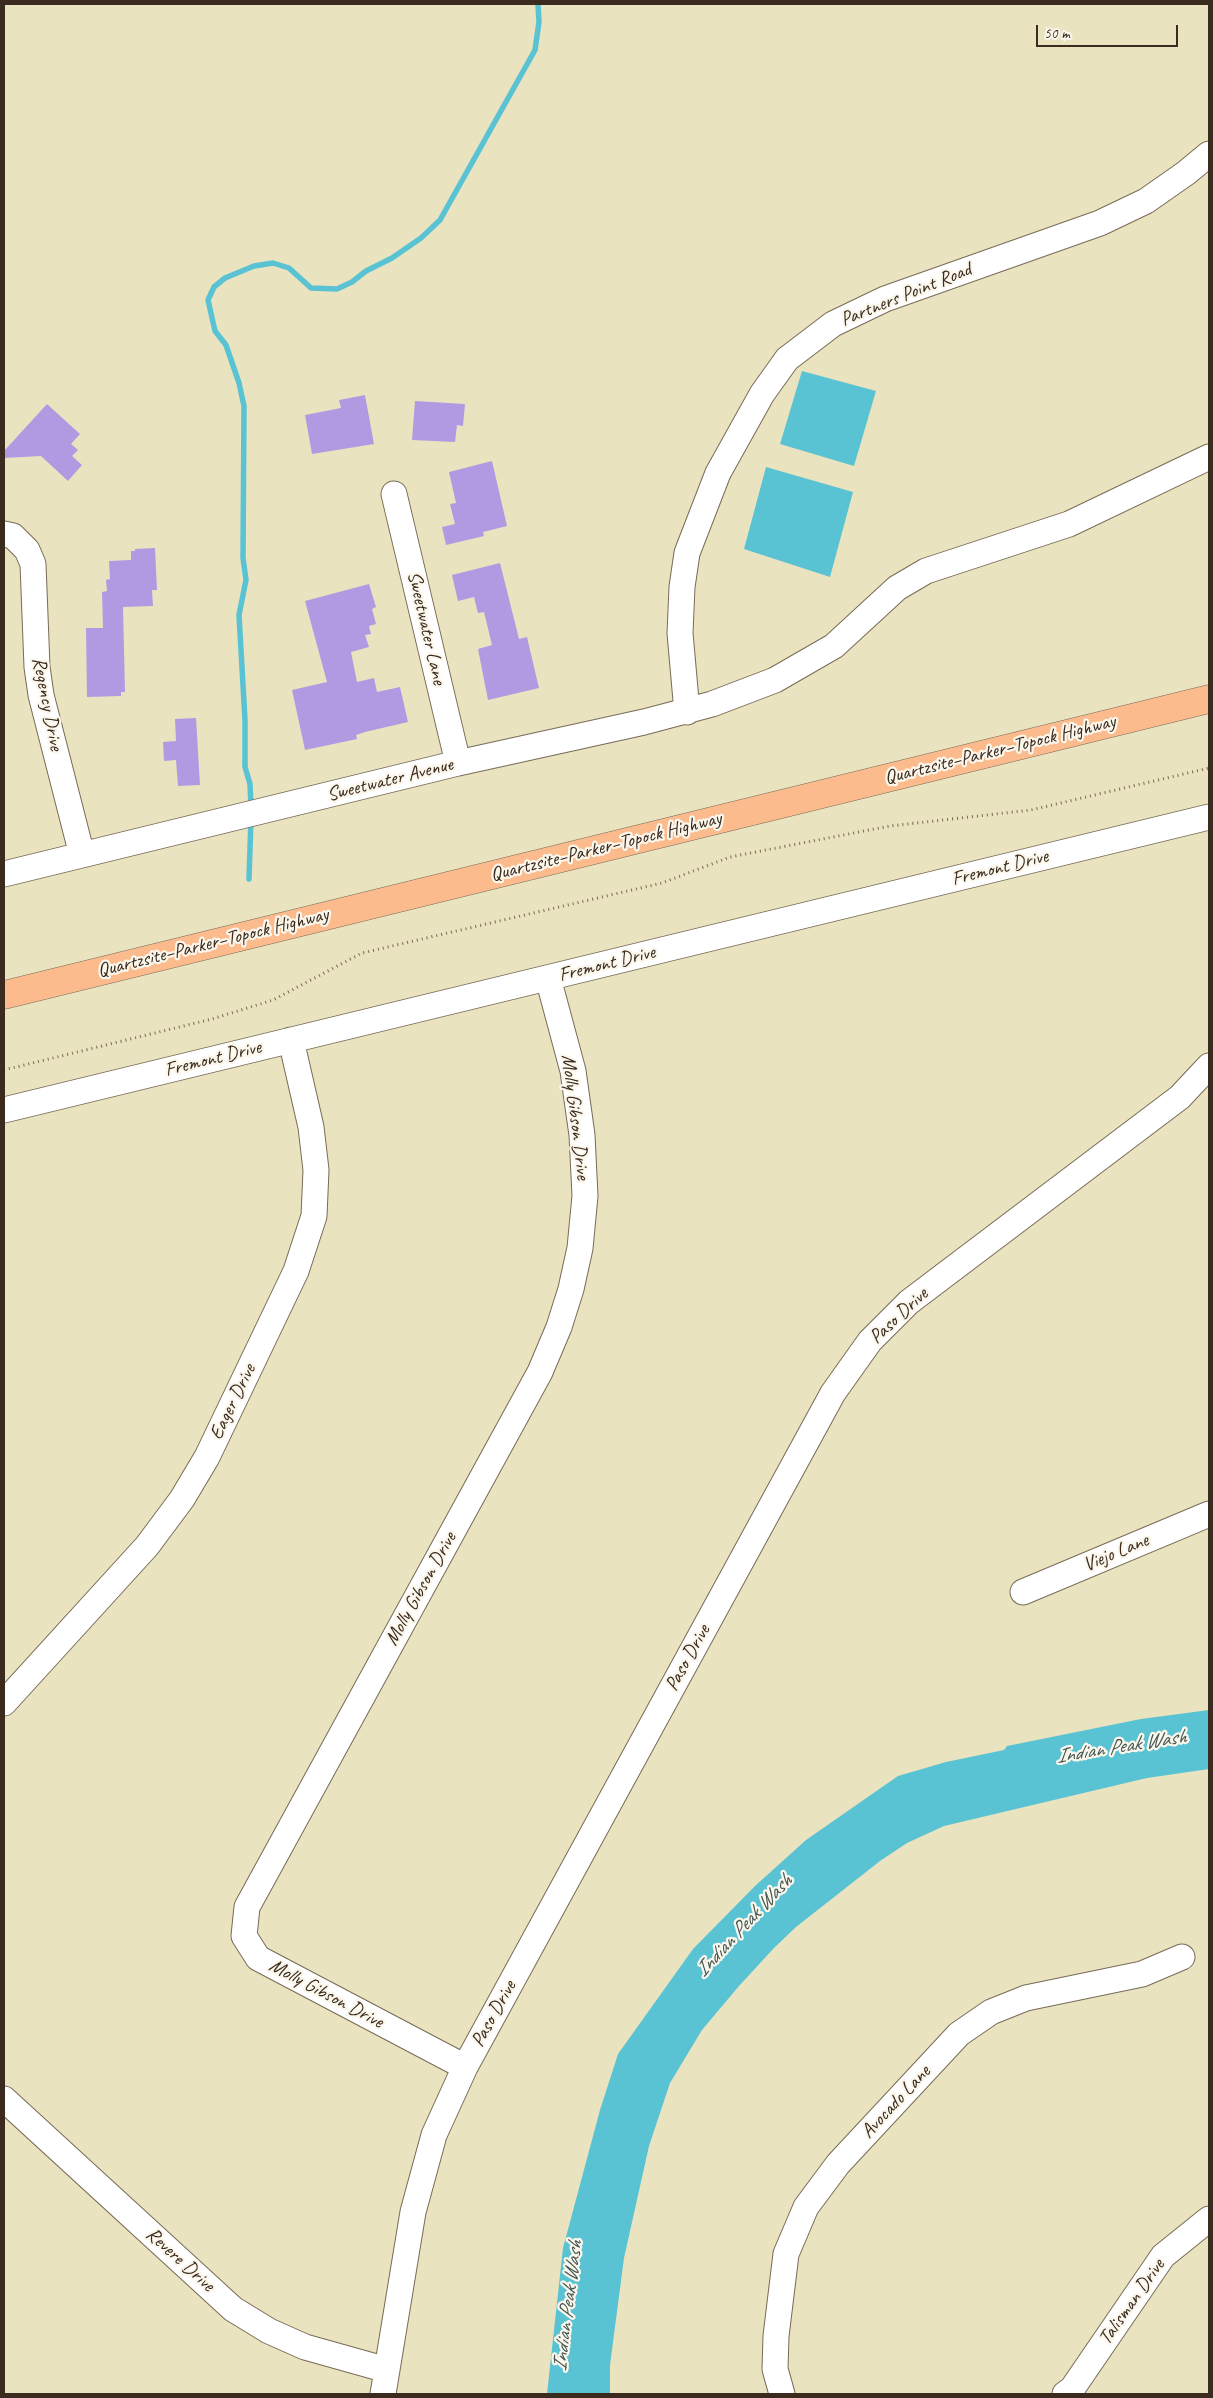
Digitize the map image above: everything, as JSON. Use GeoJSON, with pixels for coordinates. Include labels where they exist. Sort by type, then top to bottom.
{"type":"FeatureCollection","features":[{"type":"Feature","properties":{"kind":"highway","name":"Quartzsite–Parker–Topock Highway"},"geometry":{"type":"LineString","coordinates":[[4,994],[1209,699]]}},
{"type":"Feature","properties":{"kind":"street","name":"Partners Point Road"},"geometry":{"type":"LineString","coordinates":[[687,712],[680,633],[682,587],[687,553],[718,473],[762,394],[787,359],[832,324],[885,299],[1108,219],[1146,201],[1209,154]]}},
{"type":"Feature","properties":{"kind":"street","name":"Sweetwater Avenue"},"geometry":{"type":"LineString","coordinates":[[4,874],[458,763],[687,712],[775,680],[834,646],[897,588],[926,571],[1069,524],[1209,458]]}},
{"type":"Feature","properties":{"kind":"street","name":"Sweetwater Lane"},"geometry":{"type":"LineString","coordinates":[[394,494],[458,763]]}},
{"type":"Feature","properties":{"kind":"street","name":"Regency Drive"},"geometry":{"type":"LineString","coordinates":[[4,534],[13,536],[27,550],[32,564],[37,666],[41,695],[82,855]]}},
{"type":"Feature","properties":{"kind":"street","name":"Fremont Drive"},"geometry":{"type":"LineString","coordinates":[[4,1110],[1209,817]]}},
{"type":"Feature","properties":{"kind":"street","name":"Molly Gibson Drive"},"geometry":{"type":"LineString","coordinates":[[465,2067],[258,1958],[244,1936],[248,1907],[535,1381],[559,1327],[571,1289],[580,1248],[585,1196],[582,1135],[573,1070],[548,978]]}},
{"type":"Feature","properties":{"kind":"street","name":"Eager Drive"},"geometry":{"type":"LineString","coordinates":[[4,1703],[147,1546],[182,1499],[207,1457],[296,1271],[314,1216],[316,1170],[311,1127],[291,1040]]}},
{"type":"Feature","properties":{"kind":"street","name":"Paso Drive"},"geometry":{"type":"LineString","coordinates":[[383,2394],[413,2212],[434,2135],[465,2067],[833,1393],[870,1341],[909,1302],[1180,1097],[1209,1066]]}},
{"type":"Feature","properties":{"kind":"street","name":"Viejo Lane"},"geometry":{"type":"LineString","coordinates":[[1023,1592],[1209,1514]]}},
{"type":"Feature","properties":{"kind":"street","name":"Avocado Lane"},"geometry":{"type":"LineString","coordinates":[[782,2394],[775,2369],[786,2254],[806,2207],[838,2164],[959,2034],[991,2012],[1026,1998],[1142,1974],[1182,1956]]}},
{"type":"Feature","properties":{"kind":"street","name":"Revere Drive"},"geometry":{"type":"LineString","coordinates":[[4,2099],[233,2309],[268,2330],[305,2347],[387,2370]]}},
{"type":"Feature","properties":{"kind":"street","name":"Talisman Drive"},"geometry":{"type":"LineString","coordinates":[[1066,2394],[1072,2389],[1163,2256],[1209,2219]]}},
{"type":"Feature","properties":{"kind":"path"},"geometry":{"type":"LineString","coordinates":[[4,1070],[212,1019],[274,1000],[362,954],[662,883],[730,857],[890,826],[1031,810],[1209,768]]}},
{"type":"Feature","properties":{"kind":"water"},"geometry":{"type":"Polygon","coordinates":[[[802,371],[876,391],[854,466],[780,444],[802,371]]]}},
{"type":"Feature","properties":{"kind":"water"},"geometry":{"type":"Polygon","coordinates":[[[766,467],[853,492],[830,577],[744,549],[766,467]]]}},
{"type":"Feature","properties":{"kind":"water","name":"Indian Peak Wash"},"geometry":{"type":"Polygon","coordinates":[[[1209,1710],[1209,1769],[1147,1778],[944,1826],[907,1843],[880,1861],[796,1927],[774,1948],[702,2030],[670,2083],[649,2146],[624,2258],[610,2365],[610,2394],[547,2394],[563,2248],[600,2110],[618,2054],[693,1949],[755,1886],[806,1840],[898,1776],[946,1762],[1004,1750],[1007,1746],[1141,1719],[1209,1710]]]}},
{"type":"Feature","properties":{"kind":"building"},"geometry":{"type":"Polygon","coordinates":[[[365,395],[374,444],[312,454],[305,415],[341,408],[339,400],[365,395]]]}},
{"type":"Feature","properties":{"kind":"building"},"geometry":{"type":"Polygon","coordinates":[[[415,401],[465,404],[463,426],[457,425],[455,442],[412,440],[415,401]]]}},
{"type":"Feature","properties":{"kind":"building"},"geometry":{"type":"Polygon","coordinates":[[[47,404],[80,434],[71,444],[78,450],[72,456],[82,465],[68,481],[41,456],[4,458],[4,451],[47,404]]]}},
{"type":"Feature","properties":{"kind":"building"},"geometry":{"type":"Polygon","coordinates":[[[492,461],[507,526],[483,532],[484,536],[446,545],[442,527],[455,524],[450,504],[456,503],[449,472],[492,461]]]}},
{"type":"Feature","properties":{"kind":"building"},"geometry":{"type":"Polygon","coordinates":[[[155,548],[157,590],[152,590],[153,606],[123,607],[125,692],[121,692],[121,696],[87,697],[86,628],[103,628],[102,592],[107,591],[106,580],[110,579],[109,561],[131,560],[131,551],[135,551],[135,549],[155,548]]]}},
{"type":"Feature","properties":{"kind":"building"},"geometry":{"type":"Polygon","coordinates":[[[500,563],[519,639],[527,637],[539,688],[488,700],[478,649],[492,645],[484,612],[478,613],[474,597],[458,601],[452,575],[500,563]]]}},
{"type":"Feature","properties":{"kind":"building"},"geometry":{"type":"Polygon","coordinates":[[[369,584],[376,607],[372,609],[376,624],[369,626],[371,634],[365,635],[369,647],[351,652],[357,682],[374,678],[377,692],[400,687],[408,722],[356,735],[357,739],[305,750],[292,690],[327,682],[305,601],[369,584]]]}},
{"type":"Feature","properties":{"kind":"building"},"geometry":{"type":"Polygon","coordinates":[[[196,718],[200,785],[178,786],[176,760],[164,761],[163,742],[176,741],[175,719],[196,718]]]}},
{"type":"Feature","properties":{"kind":"waterway"},"geometry":{"type":"LineString","coordinates":[[251,807],[250,784],[245,767],[245,720],[239,615],[246,580],[243,558],[244,406],[239,383],[226,345],[215,331],[208,300],[214,287],[225,278],[254,266],[273,263],[289,268],[311,288],[337,289],[392,258],[421,238],[440,220],[535,50],[539,22],[538,4]]}},
{"type":"Feature","properties":{"kind":"waterway"},"geometry":{"type":"LineString","coordinates":[[249,879],[251,819]]}}]}
